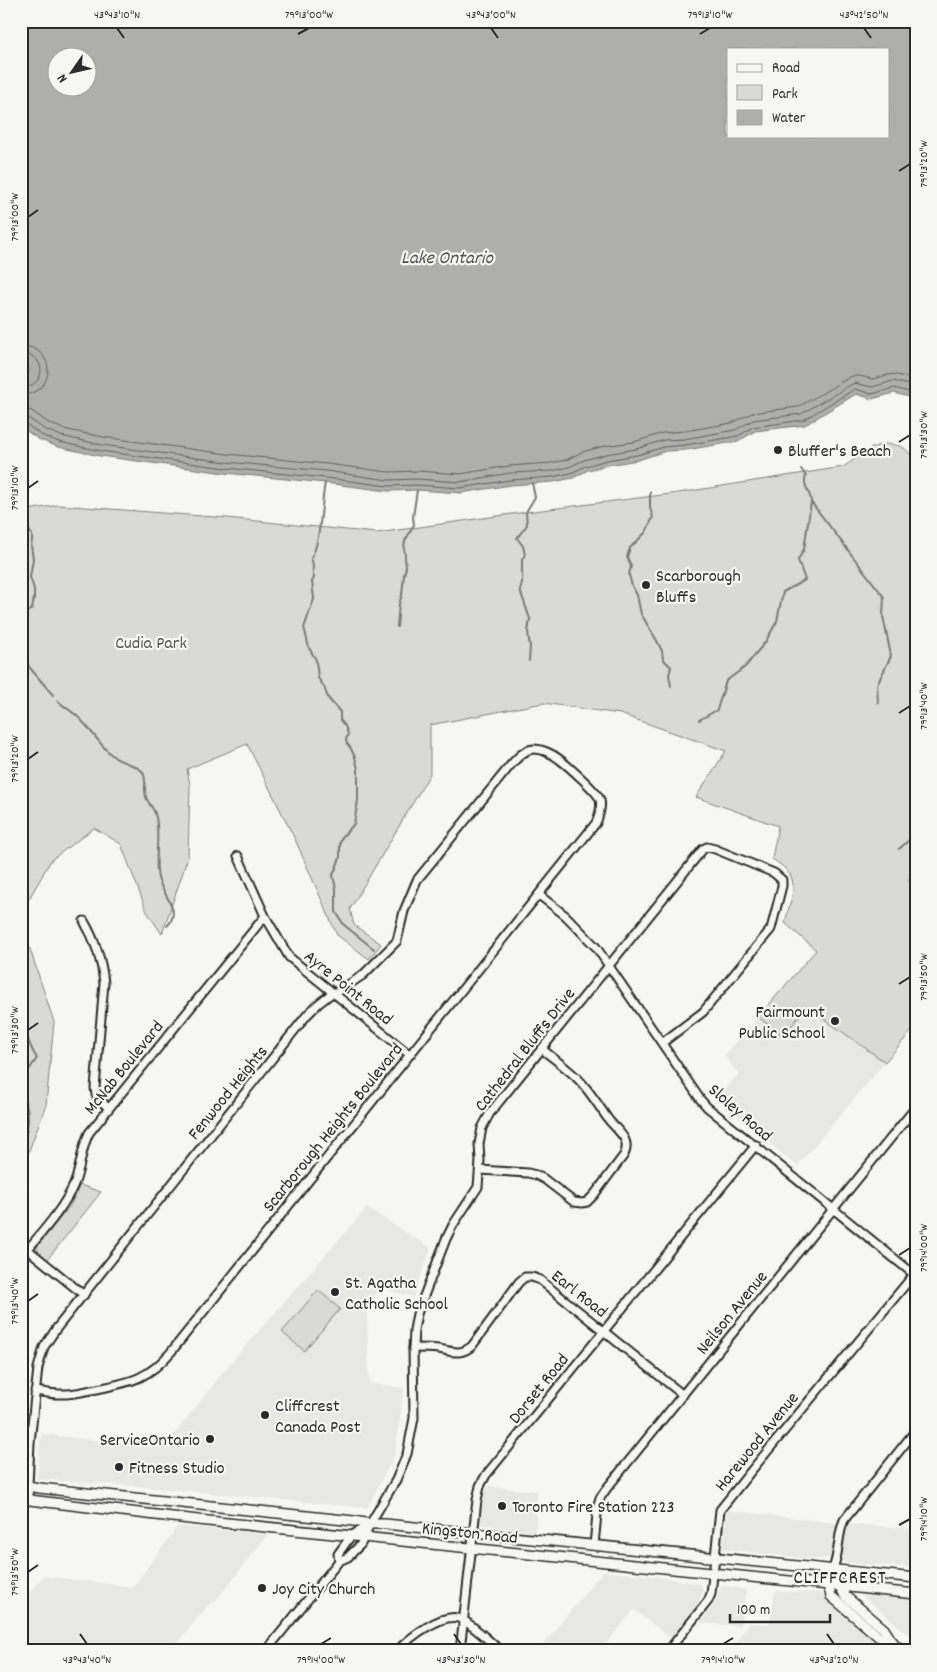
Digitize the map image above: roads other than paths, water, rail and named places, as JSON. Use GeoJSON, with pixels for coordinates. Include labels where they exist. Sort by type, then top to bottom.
{"type":"FeatureCollection","features":[{"type":"Feature","properties":{"kind":"main road","name":"Kingston Road"},"geometry":{"type":"LineString","coordinates":[[24,1485],[370,1524],[916,1578]]}},
{"type":"Feature","properties":{"kind":"main road","name":"Kingston Road"},"geometry":{"type":"LineString","coordinates":[[25,1499],[472,1549],[916,1594]]}},
{"type":"Feature","properties":{"kind":"main road"},"geometry":{"type":"LineString","coordinates":[[832,1570],[828,1586],[831,1596],[879,1637],[893,1643],[903,1651]]}},
{"type":"Feature","properties":{"kind":"main road"},"geometry":{"type":"LineString","coordinates":[[832,1570],[846,1596],[884,1629],[893,1643]]}},
{"type":"Feature","properties":{"kind":"street","name":"Scarborough Heights Boulevard"},"geometry":{"type":"LineString","coordinates":[[35,1391],[59,1394],[75,1393],[133,1381],[151,1372],[163,1361],[596,823],[601,804],[598,795],[558,758],[546,752],[533,749]]}},
{"type":"Feature","properties":{"kind":"street","name":"Fenwood Heights"},"geometry":{"type":"LineString","coordinates":[[25,1499],[24,1485],[38,1368],[44,1347],[56,1329],[307,1015],[332,993],[362,975],[397,941],[404,911],[417,880],[509,767],[523,753],[533,749]]}},
{"type":"Feature","properties":{"kind":"street","name":"Cathedral Bluffs Drive"},"geometry":{"type":"LineString","coordinates":[[339,1561],[348,1557],[361,1544],[370,1524],[396,1480],[410,1444],[415,1406],[415,1324],[422,1299],[446,1239],[453,1224],[478,1187],[480,1170],[479,1144],[482,1128],[490,1113],[698,853],[707,847],[774,873],[782,880],[782,886],[771,929],[703,1012],[662,1042]]}},
{"type":"Feature","properties":{"kind":"street","name":"Ayre Point Road"},"geometry":{"type":"LineString","coordinates":[[238,856],[265,916],[289,956],[409,1054]]}},
{"type":"Feature","properties":{"kind":"street","name":"Sloley Road"},"geometry":{"type":"LineString","coordinates":[[539,895],[580,930],[596,947],[702,1102],[915,1274]]}},
{"type":"Feature","properties":{"kind":"street","name":"McNab Boulevard"},"geometry":{"type":"LineString","coordinates":[[28,1249],[72,1189],[76,1179],[83,1144],[89,1133],[265,916]]}},
{"type":"Feature","properties":{"kind":"street"},"geometry":{"type":"LineString","coordinates":[[84,921],[91,933],[102,969],[104,983],[95,1088],[96,1095],[108,1108]]}},
{"type":"Feature","properties":{"kind":"street"},"geometry":{"type":"LineString","coordinates":[[480,1170],[536,1175],[574,1202],[582,1203],[587,1202],[594,1195],[624,1155],[627,1149],[626,1139],[608,1120],[596,1101],[576,1077],[542,1049]]}},
{"type":"Feature","properties":{"kind":"street","name":"Neilson Avenue"},"geometry":{"type":"LineString","coordinates":[[594,1545],[600,1498],[916,1107]]}},
{"type":"Feature","properties":{"kind":"street","name":"Dorset Road"},"geometry":{"type":"LineString","coordinates":[[460,1651],[476,1500],[486,1475],[756,1145]]}},
{"type":"Feature","properties":{"kind":"street"},"geometry":{"type":"LineString","coordinates":[[21,1244],[84,1295]]}},
{"type":"Feature","properties":{"kind":"street","name":"Harewood Avenue"},"geometry":{"type":"LineString","coordinates":[[668,1651],[708,1601],[711,1594],[720,1510],[915,1274]]}},
{"type":"Feature","properties":{"kind":"street","name":"Earl Road"},"geometry":{"type":"LineString","coordinates":[[414,1348],[438,1349],[452,1353],[461,1353],[468,1350],[519,1282],[525,1277],[540,1280],[683,1395]]}},
{"type":"Feature","properties":{"kind":"street"},"geometry":{"type":"LineString","coordinates":[[832,1570],[837,1561],[840,1533],[844,1520],[916,1430]]}},
{"type":"Feature","properties":{"kind":"street"},"geometry":{"type":"LineString","coordinates":[[266,1651],[339,1561],[338,1554],[351,1536],[370,1524]]}},
{"type":"Feature","properties":{"kind":"street"},"geometry":{"type":"LineString","coordinates":[[397,1651],[410,1638],[440,1620],[454,1618],[464,1621],[501,1651]]}},
{"type":"Feature","properties":{"kind":"water","name":"Lake Ontario"},"geometry":{"type":"Polygon","coordinates":[[[21,21],[916,21],[916,396],[909,397],[894,393],[872,399],[856,394],[805,425],[755,431],[739,441],[686,450],[666,451],[638,460],[588,470],[573,478],[553,482],[511,485],[461,493],[417,490],[388,491],[225,473],[100,456],[58,447],[38,439],[21,427],[21,377],[28,375],[30,370],[27,365],[21,364],[21,21]]]}},
{"type":"Feature","properties":{"kind":"waterway"},"geometry":{"type":"LineString","coordinates":[[21,469],[24,477],[21,482]]}},
{"type":"Feature","properties":{"kind":"waterway"},"geometry":{"type":"LineString","coordinates":[[801,469],[806,476],[805,483],[811,502],[884,597],[883,616],[891,656],[877,685],[878,703]]}},
{"type":"Feature","properties":{"kind":"waterway"},"geometry":{"type":"LineString","coordinates":[[325,483],[319,533],[311,558],[313,563],[314,599],[304,628],[309,648],[316,660],[318,678],[328,698],[340,712],[340,720],[348,734],[347,744],[355,757],[358,769],[358,800],[354,824],[342,837],[340,858],[333,875],[336,889],[336,912],[344,925],[374,949]]}},
{"type":"Feature","properties":{"kind":"waterway"},"geometry":{"type":"LineString","coordinates":[[529,661],[528,632],[530,619],[520,590],[522,583],[522,559],[525,555],[523,546],[517,538],[527,525],[526,512],[535,497],[532,483]]}},
{"type":"Feature","properties":{"kind":"waterway"},"geometry":{"type":"LineString","coordinates":[[397,627],[406,567],[404,547],[405,541],[414,525],[413,517],[417,490]]}},
{"type":"Feature","properties":{"kind":"waterway"},"geometry":{"type":"LineString","coordinates":[[650,492],[650,508],[653,517],[646,532],[630,548],[627,557],[631,566],[629,575],[637,595],[641,614],[662,651],[663,659],[671,667],[669,675],[671,686]]}},
{"type":"Feature","properties":{"kind":"waterway"},"geometry":{"type":"LineString","coordinates":[[699,720],[717,710],[726,681],[745,667],[766,641],[777,621],[783,592],[805,580],[798,560],[804,549],[811,502]]}},
{"type":"Feature","properties":{"kind":"waterway"},"geometry":{"type":"LineString","coordinates":[[21,518],[32,535],[33,559],[30,577],[34,589],[32,609],[25,613],[25,620],[21,631]]}},
{"type":"Feature","properties":{"kind":"waterway"},"geometry":{"type":"LineString","coordinates":[[21,646],[26,662],[53,695]]}},
{"type":"Feature","properties":{"kind":"waterway"},"geometry":{"type":"LineString","coordinates":[[58,701],[78,717],[114,757],[136,767],[144,774],[146,797],[155,814],[157,825],[158,878],[170,902],[173,914],[167,926]]}},
{"type":"Feature","properties":{"kind":"waterway"},"geometry":{"type":"LineString","coordinates":[[899,849],[916,834]]}},
{"type":"Feature","properties":{"kind":"waterway"},"geometry":{"type":"LineString","coordinates":[[21,1020],[37,1058],[25,1077],[24,1099],[27,1106],[28,1120],[21,1154]]}},
{"type":"Feature","properties":{"kind":"waterway"},"geometry":{"type":"LineString","coordinates":[[21,1168],[28,1192],[27,1200]]}},
{"type":"Feature","properties":{"kind":"place","name":"Bluffer's Beach"},"geometry":{"type":"Point","coordinates":[778,450]}},
{"type":"Feature","properties":{"kind":"place","name":"Scarborough Bluffs"},"geometry":{"type":"Point","coordinates":[646,585]}},
{"type":"Feature","properties":{"kind":"place","name":"Fairmount Public School"},"geometry":{"type":"Point","coordinates":[835,1021]}},
{"type":"Feature","properties":{"kind":"place","name":"St. Agatha Catholic School"},"geometry":{"type":"Point","coordinates":[335,1292]}},
{"type":"Feature","properties":{"kind":"place","name":"Cliffcrest Canada Post"},"geometry":{"type":"Point","coordinates":[265,1415]}},
{"type":"Feature","properties":{"kind":"place","name":"ServiceOntario"},"geometry":{"type":"Point","coordinates":[210,1439]}},
{"type":"Feature","properties":{"kind":"place","name":"Fitness Studio"},"geometry":{"type":"Point","coordinates":[119,1467]}},
{"type":"Feature","properties":{"kind":"place","name":"Toronto Fire Station 223"},"geometry":{"type":"Point","coordinates":[502,1506]}},
{"type":"Feature","properties":{"kind":"place","name":"Joy City Church"},"geometry":{"type":"Point","coordinates":[262,1588]}},
{"type":"Feature","properties":{"kind":"district","name":"CLIFFCREST"},"geometry":{"type":"Point","coordinates":[840,1576]}},
{"type":"Feature","properties":{"kind":"park label","name":"Cudia Park"},"geometry":{"type":"Point","coordinates":[151,642]}}]}
